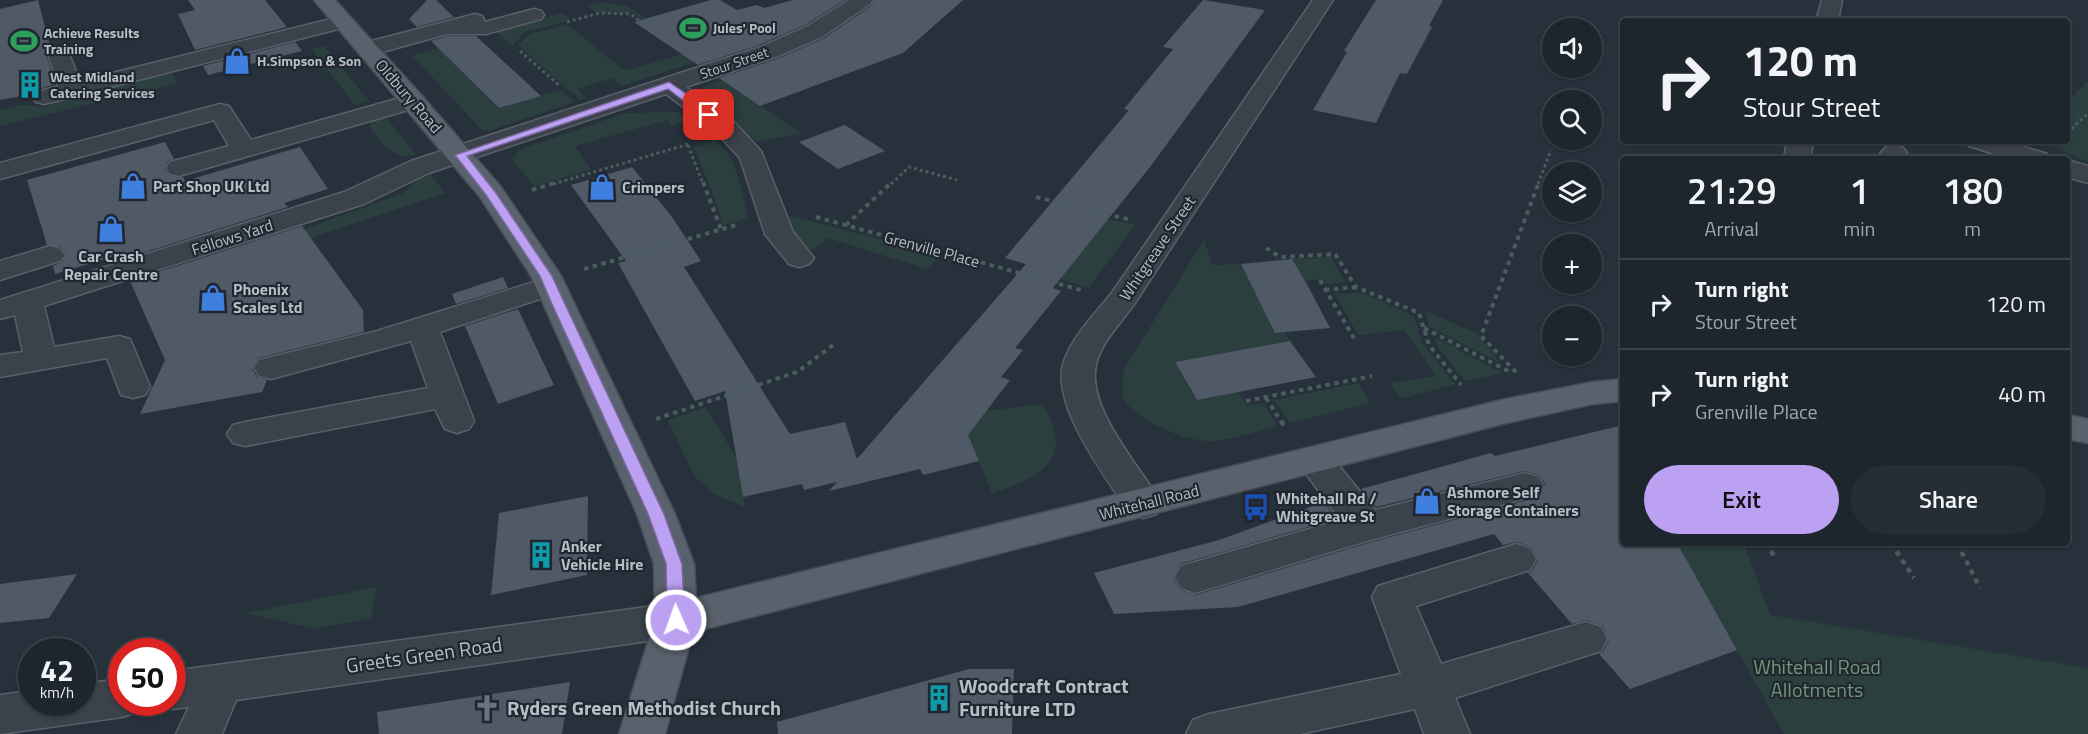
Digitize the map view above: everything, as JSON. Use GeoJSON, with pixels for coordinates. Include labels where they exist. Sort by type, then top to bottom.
{"type":"FeatureCollection","features":[{"type":"Feature","properties":{"kind":"main road","name":"Oldbury Road"},"geometry":{"type":"LineString","coordinates":[[330,6],[414,101],[563,278],[674,564],[676,620],[642,734]]}},
{"type":"Feature","properties":{"kind":"main road","name":"Whitehall Road"},"geometry":{"type":"LineString","coordinates":[[676,620],[1506,411],[1593,393],[1620,390]]}},
{"type":"Feature","properties":{"kind":"main road"},"geometry":{"type":"LineString","coordinates":[[2070,428],[2088,431]]}},
{"type":"Feature","properties":{"kind":"street","name":"Stour Street"},"geometry":{"type":"LineString","coordinates":[[460,155],[768,52],[814,32],[863,0]]}},
{"type":"Feature","properties":{"kind":"street","name":"Whitgreave Street"},"geometry":{"type":"LineString","coordinates":[[1143,504],[1100,437],[1079,390],[1078,370],[1091,340],[1122,300],[1323,0]]}},
{"type":"Feature","properties":{"kind":"street"},"geometry":{"type":"LineString","coordinates":[[1828,18],[1832,0]]}},
{"type":"Feature","properties":{"kind":"street"},"geometry":{"type":"LineString","coordinates":[[44,97],[330,6]]}},
{"type":"Feature","properties":{"kind":"street"},"geometry":{"type":"LineString","coordinates":[[441,29],[486,28],[534,15]]}},
{"type":"Feature","properties":{"kind":"street"},"geometry":{"type":"LineString","coordinates":[[368,49],[475,20]]}},
{"type":"Feature","properties":{"kind":"street"},"geometry":{"type":"LineString","coordinates":[[60,57],[71,90]]}},
{"type":"Feature","properties":{"kind":"street"},"geometry":{"type":"LineString","coordinates":[[669,85],[723,126],[752,156],[779,234],[799,258]]}},
{"type":"Feature","properties":{"kind":"street"},"geometry":{"type":"LineString","coordinates":[[175,161],[240,143],[273,148],[414,101]]}},
{"type":"Feature","properties":{"kind":"street"},"geometry":{"type":"LineString","coordinates":[[0,171],[58,163],[220,111],[240,143]]}},
{"type":"Feature","properties":{"kind":"street"},"geometry":{"type":"LineString","coordinates":[[1988,144],[2028,156]]}},
{"type":"Feature","properties":{"kind":"street","name":"Fellows Yard"},"geometry":{"type":"LineString","coordinates":[[13,306],[129,260],[238,226],[354,198],[420,167],[460,155]]}},
{"type":"Feature","properties":{"kind":"street"},"geometry":{"type":"LineString","coordinates":[[2070,169],[2088,175]]}},
{"type":"Feature","properties":{"kind":"street"},"geometry":{"type":"LineString","coordinates":[[0,255],[48,248],[0,271]]}},
{"type":"Feature","properties":{"kind":"street"},"geometry":{"type":"LineString","coordinates":[[272,368],[386,339],[563,278]]}},
{"type":"Feature","properties":{"kind":"street"},"geometry":{"type":"LineString","coordinates":[[13,306],[41,359]]}},
{"type":"Feature","properties":{"kind":"street"},"geometry":{"type":"LineString","coordinates":[[245,434],[452,409],[422,327]]}},
{"type":"Feature","properties":{"kind":"street"},"geometry":{"type":"LineString","coordinates":[[0,366],[119,346],[133,387]]}},
{"type":"Feature","properties":{"kind":"street"},"geometry":{"type":"LineString","coordinates":[[1314,460],[1367,527]]}},
{"type":"Feature","properties":{"kind":"street"},"geometry":{"type":"LineString","coordinates":[[1195,577],[1367,527],[1525,486]]}},
{"type":"Feature","properties":{"kind":"street"},"geometry":{"type":"LineString","coordinates":[[1446,734],[1392,597],[1516,559]]}},
{"type":"Feature","properties":{"kind":"street","name":"Greets Green Road"},"geometry":{"type":"LineString","coordinates":[[186,688],[676,620]]}},
{"type":"Feature","properties":{"kind":"street"},"geometry":{"type":"LineString","coordinates":[[1219,733],[1428,687],[1586,639]]}},
{"type":"Feature","properties":{"kind":"street"},"geometry":{"type":"LineString","coordinates":[[199,734],[221,683]]}},
{"type":"Feature","properties":{"kind":"street"},"geometry":{"type":"LineString","coordinates":[[0,715],[108,700]]}},
{"type":"Feature","properties":{"kind":"path"},"geometry":{"type":"LineString","coordinates":[[559,25],[600,13],[630,14],[678,48]]}},
{"type":"Feature","properties":{"kind":"path"},"geometry":{"type":"LineString","coordinates":[[514,45],[568,93]]}},
{"type":"Feature","properties":{"kind":"path"},"geometry":{"type":"LineString","coordinates":[[2070,130],[2088,113]]}},
{"type":"Feature","properties":{"kind":"path"},"geometry":{"type":"LineString","coordinates":[[528,191],[698,141]]}},
{"type":"Feature","properties":{"kind":"path"},"geometry":{"type":"LineString","coordinates":[[688,144],[721,229]]}},
{"type":"Feature","properties":{"kind":"path"},"geometry":{"type":"LineString","coordinates":[[1424,328],[1521,378],[1481,336],[1551,150]]}},
{"type":"Feature","properties":{"kind":"path"},"geometry":{"type":"LineString","coordinates":[[846,225],[909,167],[957,180]]}},
{"type":"Feature","properties":{"kind":"path"},"geometry":{"type":"LineString","coordinates":[[1035,197],[1133,220]]}},
{"type":"Feature","properties":{"kind":"path","name":"Grenville Place"},"geometry":{"type":"LineString","coordinates":[[768,204],[1085,291]]}},
{"type":"Feature","properties":{"kind":"path"},"geometry":{"type":"LineString","coordinates":[[563,278],[743,223]]}},
{"type":"Feature","properties":{"kind":"path"},"geometry":{"type":"LineString","coordinates":[[1266,248],[1280,257],[1335,254],[1356,287]]}},
{"type":"Feature","properties":{"kind":"path"},"geometry":{"type":"LineString","coordinates":[[1320,280],[1354,340]]}},
{"type":"Feature","properties":{"kind":"path"},"geometry":{"type":"LineString","coordinates":[[1325,290],[1356,287],[1419,313],[1429,345],[1466,391]]}},
{"type":"Feature","properties":{"kind":"path"},"geometry":{"type":"LineString","coordinates":[[651,421],[797,372],[837,343]]}},
{"type":"Feature","properties":{"kind":"path"},"geometry":{"type":"LineString","coordinates":[[1246,401],[1372,376]]}},
{"type":"Feature","properties":{"kind":"path"},"geometry":{"type":"LineString","coordinates":[[1266,398],[1289,433]]}},
{"type":"Feature","properties":{"kind":"path"},"geometry":{"type":"LineString","coordinates":[[1767,546],[1776,558]]}},
{"type":"Feature","properties":{"kind":"path"},"geometry":{"type":"LineString","coordinates":[[1893,546],[1914,578]]}},
{"type":"Feature","properties":{"kind":"path"},"geometry":{"type":"LineString","coordinates":[[1959,546],[1980,588]]}},
{"type":"Feature","properties":{"kind":"green space"},"geometry":{"type":"Polygon","coordinates":[[[602,2],[628,6],[704,59],[699,61],[632,13],[598,13],[588,6],[602,2]]]}},
{"type":"Feature","properties":{"kind":"green space"},"geometry":{"type":"Polygon","coordinates":[[[562,13],[571,20],[525,32],[512,46],[496,32],[562,13]]]}},
{"type":"Feature","properties":{"kind":"green space"},"geometry":{"type":"Polygon","coordinates":[[[567,24],[625,71],[682,54],[694,62],[622,86],[612,78],[577,89],[587,98],[580,100],[518,45],[530,34],[567,24]]]}},
{"type":"Feature","properties":{"kind":"green space"},"geometry":{"type":"Polygon","coordinates":[[[452,44],[447,57],[499,108],[560,90],[575,102],[488,131],[482,130],[412,56],[452,44]]]}},
{"type":"Feature","properties":{"kind":"green space"},"geometry":{"type":"Polygon","coordinates":[[[324,46],[369,101],[355,105],[312,49],[324,46]]]}},
{"type":"Feature","properties":{"kind":"green space"},"geometry":{"type":"Polygon","coordinates":[[[172,72],[178,83],[0,126],[0,111],[20,105],[45,107],[65,98],[172,72]]]}},
{"type":"Feature","properties":{"kind":"green space"},"geometry":{"type":"Polygon","coordinates":[[[722,80],[801,133],[758,142],[712,106],[704,94],[705,86],[722,80]]]}},
{"type":"Feature","properties":{"kind":"green space"},"geometry":{"type":"Polygon","coordinates":[[[2088,81],[2088,162],[2049,144],[2070,144],[2070,99],[2088,81]]]}},
{"type":"Feature","properties":{"kind":"green space"},"geometry":{"type":"Polygon","coordinates":[[[677,112],[691,120],[672,126],[667,120],[575,146],[591,170],[534,186],[512,160],[519,150],[625,113],[677,112]]]}},
{"type":"Feature","properties":{"kind":"green space"},"geometry":{"type":"Polygon","coordinates":[[[386,117],[416,155],[394,153],[369,126],[374,121],[386,117]]]}},
{"type":"Feature","properties":{"kind":"green space"},"geometry":{"type":"Polygon","coordinates":[[[715,139],[731,157],[748,218],[724,225],[694,146],[715,139]]]}},
{"type":"Feature","properties":{"kind":"green space"},"geometry":{"type":"Polygon","coordinates":[[[431,175],[445,193],[310,238],[241,252],[401,194],[421,178],[431,175]]]}},
{"type":"Feature","properties":{"kind":"green space"},"geometry":{"type":"Polygon","coordinates":[[[787,215],[941,255],[927,269],[828,238],[812,251],[792,237],[787,215]]]}},
{"type":"Feature","properties":{"kind":"green space"},"geometry":{"type":"Polygon","coordinates":[[[1108,219],[1135,225],[1089,288],[1060,279],[1108,219]]]}},
{"type":"Feature","properties":{"kind":"green space"},"geometry":{"type":"Polygon","coordinates":[[[1204,240],[1212,265],[1241,264],[1275,333],[1284,332],[1290,341],[1175,362],[1196,400],[1238,392],[1247,406],[1263,403],[1278,426],[1216,441],[1193,439],[1153,424],[1132,409],[1123,398],[1122,390],[1124,369],[1204,240]]]}},
{"type":"Feature","properties":{"kind":"green space"},"geometry":{"type":"Polygon","coordinates":[[[1331,257],[1345,282],[1326,284],[1323,279],[1304,281],[1292,259],[1331,257]]]}},
{"type":"Feature","properties":{"kind":"green space"},"geometry":{"type":"Polygon","coordinates":[[[1363,293],[1414,316],[1422,343],[1455,384],[1400,399],[1390,383],[1436,376],[1404,330],[1358,335],[1335,294],[1363,293]]]}},
{"type":"Feature","properties":{"kind":"green space"},"geometry":{"type":"Polygon","coordinates":[[[1425,311],[1476,333],[1502,364],[1430,327],[1425,311]]]}},
{"type":"Feature","properties":{"kind":"green space"},"geometry":{"type":"Polygon","coordinates":[[[1434,337],[1503,373],[1465,381],[1438,347],[1434,337]]]}},
{"type":"Feature","properties":{"kind":"green space"},"geometry":{"type":"Polygon","coordinates":[[[1359,383],[1370,403],[1290,423],[1274,400],[1359,383]]]}},
{"type":"Feature","properties":{"kind":"green space"},"geometry":{"type":"Polygon","coordinates":[[[1043,404],[1056,435],[1055,451],[1050,461],[1043,469],[1024,481],[992,493],[965,429],[986,411],[1043,404]]]}},
{"type":"Feature","properties":{"kind":"green space"},"geometry":{"type":"Polygon","coordinates":[[[706,407],[736,457],[745,507],[714,494],[694,476],[668,420],[706,407]]]}},
{"type":"Feature","properties":{"kind":"green space","name":"Whitehall Road Allotments"},"geometry":{"type":"Polygon","coordinates":[[[1679,546],[1745,546],[1770,615],[2088,668],[2088,734],[1784,734],[1679,546]]]}},
{"type":"Feature","properties":{"kind":"green space"},"geometry":{"type":"Polygon","coordinates":[[[377,587],[371,618],[315,629],[246,613],[377,587]]]}},
{"type":"Feature","properties":{"kind":"building"},"geometry":{"type":"Polygon","coordinates":[[[38,0],[51,50],[47,58],[55,84],[35,90],[32,94],[0,100],[0,9],[38,0]]]}},
{"type":"Feature","properties":{"kind":"building"},"geometry":{"type":"Polygon","coordinates":[[[188,0],[265,0],[287,27],[195,50],[178,14],[195,10],[188,0]]]}},
{"type":"Feature","properties":{"kind":"building"},"geometry":{"type":"Polygon","coordinates":[[[427,0],[436,0],[454,17],[417,27],[409,19],[427,0]]]}},
{"type":"Feature","properties":{"kind":"building"},"geometry":{"type":"Polygon","coordinates":[[[711,0],[720,0],[737,10],[757,5],[764,8],[793,0],[845,0],[805,25],[759,45],[698,65],[634,22],[711,0]]]}},
{"type":"Feature","properties":{"kind":"building"},"geometry":{"type":"Polygon","coordinates":[[[875,0],[963,0],[903,53],[760,106],[719,78],[777,59],[823,39],[871,6],[875,0]]]}},
{"type":"Feature","properties":{"kind":"building"},"geometry":{"type":"Polygon","coordinates":[[[1203,0],[1265,10],[1150,167],[1053,288],[1061,291],[1015,348],[1023,350],[1001,377],[1010,380],[968,435],[979,461],[923,475],[920,469],[829,491],[837,482],[804,490],[802,484],[743,497],[725,391],[695,401],[618,263],[626,261],[571,185],[632,167],[672,217],[701,261],[684,267],[790,434],[845,422],[857,459],[1026,264],[1005,258],[1129,110],[1124,109],[1173,49],[1163,47],[1203,0]]]}},
{"type":"Feature","properties":{"kind":"building"},"geometry":{"type":"Polygon","coordinates":[[[1376,0],[1443,0],[1429,26],[1432,27],[1407,74],[1400,73],[1376,123],[1313,110],[1347,52],[1344,51],[1376,0]]]}},
{"type":"Feature","properties":{"kind":"building"},"geometry":{"type":"Polygon","coordinates":[[[447,36],[476,36],[541,96],[499,108],[431,41],[447,36]]]}},
{"type":"Feature","properties":{"kind":"building","name":"H.Simpson & Son"},"geometry":{"type":"Polygon","coordinates":[[[295,42],[302,51],[208,75],[203,66],[295,42]]]}},
{"type":"Feature","properties":{"kind":"building"},"geometry":{"type":"Polygon","coordinates":[[[845,125],[885,151],[838,169],[799,142],[845,125]]]}},
{"type":"Feature","properties":{"kind":"building"},"geometry":{"type":"Polygon","coordinates":[[[165,142],[174,159],[168,161],[164,169],[170,176],[183,177],[185,181],[300,147],[328,189],[284,203],[288,207],[120,260],[118,255],[55,274],[53,266],[62,262],[67,255],[61,247],[47,245],[27,180],[165,142]]]}},
{"type":"Feature","properties":{"kind":"building"},"geometry":{"type":"Polygon","coordinates":[[[302,226],[363,310],[364,332],[258,358],[252,369],[257,377],[267,380],[262,392],[140,414],[165,360],[130,281],[302,226]]]}},
{"type":"Feature","properties":{"kind":"building"},"geometry":{"type":"Polygon","coordinates":[[[1292,259],[1330,328],[1275,333],[1241,264],[1292,259]]]}},
{"type":"Feature","properties":{"kind":"building"},"geometry":{"type":"Polygon","coordinates":[[[503,277],[508,288],[456,304],[452,294],[503,277]]]}},
{"type":"Feature","properties":{"kind":"building"},"geometry":{"type":"Polygon","coordinates":[[[518,309],[554,385],[498,404],[465,326],[518,309]]]}},
{"type":"Feature","properties":{"kind":"building"},"geometry":{"type":"Polygon","coordinates":[[[1290,341],[1316,377],[1197,400],[1175,362],[1290,341]]]}},
{"type":"Feature","properties":{"kind":"building"},"geometry":{"type":"Polygon","coordinates":[[[1620,426],[1620,546],[1679,546],[1737,650],[1630,689],[1599,654],[1603,652],[1609,640],[1603,626],[1587,620],[1572,624],[1528,573],[1532,571],[1538,560],[1532,547],[1517,542],[1503,545],[1494,534],[1238,607],[1114,614],[1094,573],[1219,540],[1324,502],[1336,519],[1180,564],[1173,578],[1180,590],[1196,595],[1368,543],[1539,497],[1546,485],[1539,475],[1524,471],[1376,507],[1361,489],[1491,453],[1495,456],[1620,426]]]}},
{"type":"Feature","properties":{"kind":"building","name":"Anker Vehicle Hire"},"geometry":{"type":"Polygon","coordinates":[[[588,496],[587,575],[491,595],[499,513],[588,496]]]}},
{"type":"Feature","properties":{"kind":"building"},"geometry":{"type":"Polygon","coordinates":[[[77,574],[49,618],[0,623],[0,584],[77,574]]]}},
{"type":"Feature","properties":{"kind":"building","name":"Woodcraft Contract Furniture LTD"},"geometry":{"type":"Polygon","coordinates":[[[969,669],[1014,669],[1012,734],[778,734],[777,722],[969,669]]]}},
{"type":"Feature","properties":{"kind":"building","name":"Ryders Green Methodist Church"},"geometry":{"type":"Polygon","coordinates":[[[570,682],[562,734],[379,734],[377,712],[570,682]]]}},
{"type":"Feature","properties":{"kind":"place","name":"Jules' Pool"},"geometry":{"type":"Point","coordinates":[693,28]}},
{"type":"Feature","properties":{"kind":"place","name":"Achieve Results Training"},"geometry":{"type":"Point","coordinates":[24,41]}},
{"type":"Feature","properties":{"kind":"place","name":"H.Simpson & Son"},"geometry":{"type":"Point","coordinates":[237,61]}},
{"type":"Feature","properties":{"kind":"place","name":"West Midland Catering Services"},"geometry":{"type":"Point","coordinates":[30,85]}},
{"type":"Feature","properties":{"kind":"place","name":"Part Shop UK Ltd"},"geometry":{"type":"Point","coordinates":[133,186]}},
{"type":"Feature","properties":{"kind":"place","name":"Crimpers"},"geometry":{"type":"Point","coordinates":[602,187]}},
{"type":"Feature","properties":{"kind":"place","name":"Car Crash Repair Centre"},"geometry":{"type":"Point","coordinates":[111,229]}},
{"type":"Feature","properties":{"kind":"place","name":"Phoenix Scales Ltd"},"geometry":{"type":"Point","coordinates":[213,298]}},
{"type":"Feature","properties":{"kind":"place","name":"Ashmore Self Storage Containers"},"geometry":{"type":"Point","coordinates":[1427,501]}},
{"type":"Feature","properties":{"kind":"place","name":"Whitehall Rd / Whitgreave St"},"geometry":{"type":"Point","coordinates":[1256,507]}},
{"type":"Feature","properties":{"kind":"place","name":"Anker Vehicle Hire"},"geometry":{"type":"Point","coordinates":[541,555]}},
{"type":"Feature","properties":{"kind":"place","name":"Woodcraft Contract Furniture LTD"},"geometry":{"type":"Point","coordinates":[939,698]}},
{"type":"Feature","properties":{"kind":"place","name":"Ryders Green Methodist Church"},"geometry":{"type":"Point","coordinates":[487,708]}},
{"type":"Feature","properties":{"kind":"route"},"geometry":{"type":"LineString","coordinates":[[676,620],[674,564],[656,514],[546,276],[491,193],[460,155],[669,85],[709,115]]}}]}
